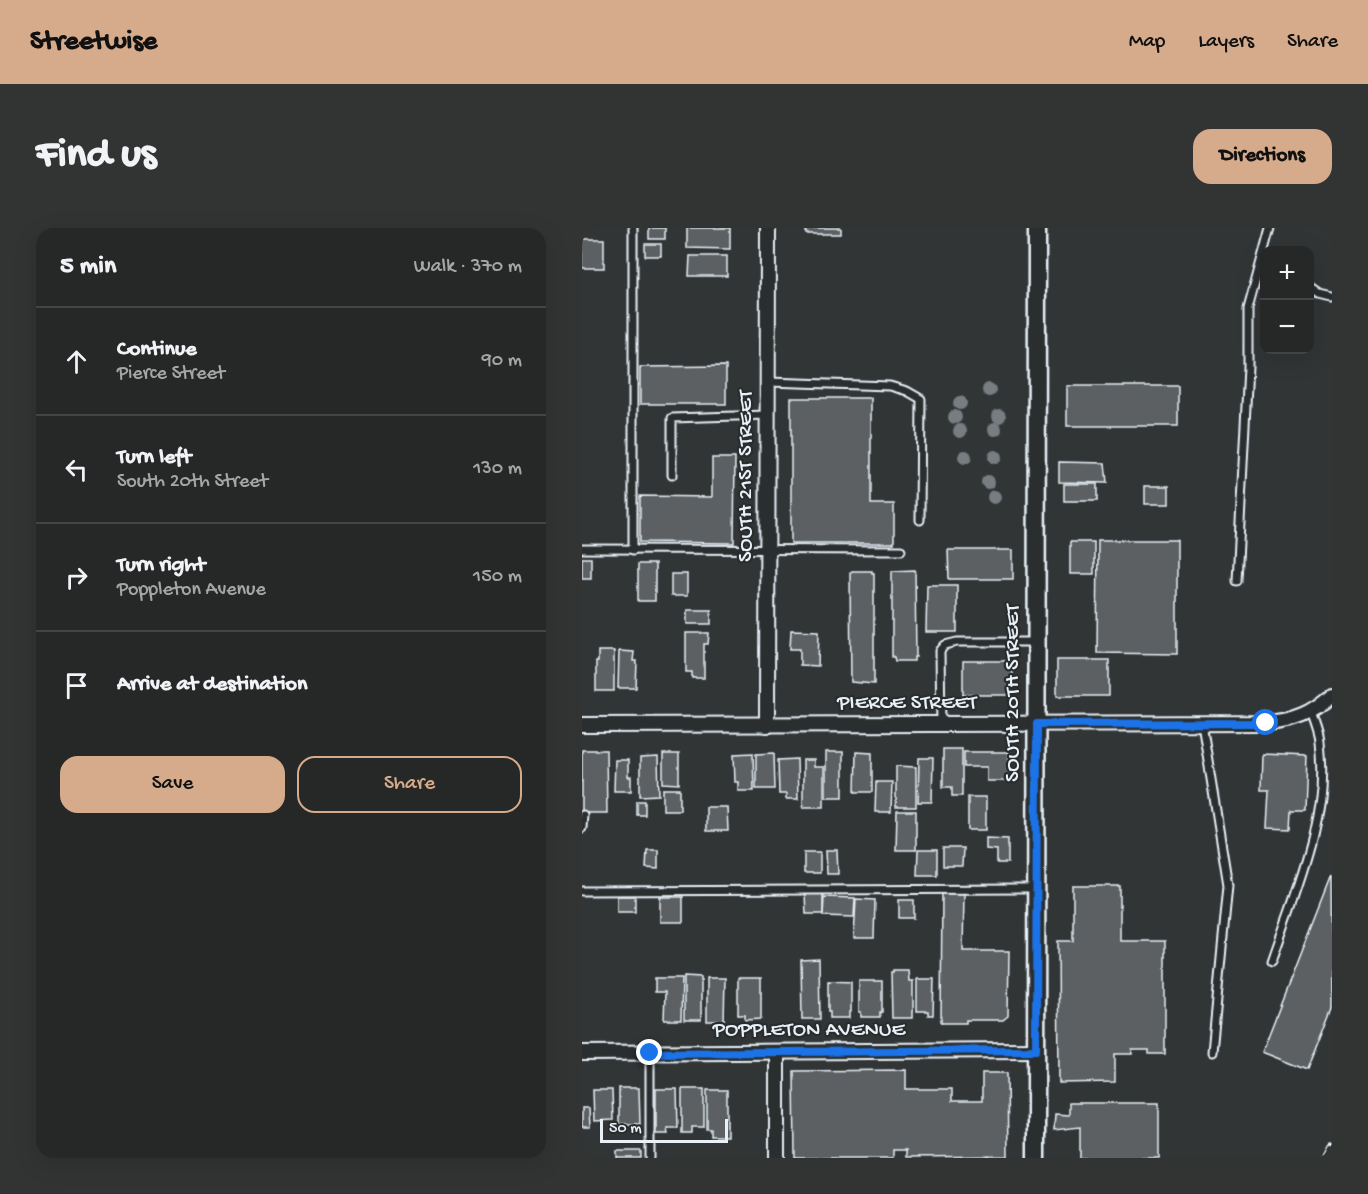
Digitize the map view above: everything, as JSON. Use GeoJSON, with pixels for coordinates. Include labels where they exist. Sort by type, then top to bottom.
{"type":"FeatureCollection","features":[{"type":"Feature","properties":{"kind":"street","name":"SOUTH 21ST STREET"},"geometry":{"type":"LineString","coordinates":[[767,725],[768,228]]}},
{"type":"Feature","properties":{"kind":"street","name":"SOUTH 20TH STREET"},"geometry":{"type":"LineString","coordinates":[[1036,1158],[1037,228]]}},
{"type":"Feature","properties":{"kind":"street","name":"PIERCE STREET"},"geometry":{"type":"LineString","coordinates":[[582,725],[941,725],[1286,721],[1311,712],[1332,695]]}},
{"type":"Feature","properties":{"kind":"street","name":"POPPLETON AVENUE"},"geometry":{"type":"LineString","coordinates":[[582,1053],[1036,1050]]}},
{"type":"Feature","properties":{"kind":"street"},"geometry":{"type":"LineString","coordinates":[[777,1052],[777,1158]]}},
{"type":"Feature","properties":{"kind":"lane"},"geometry":{"type":"LineString","coordinates":[[633,228],[633,550]]}},
{"type":"Feature","properties":{"kind":"lane"},"geometry":{"type":"LineString","coordinates":[[1237,581],[1248,368],[1248,309],[1270,228]]}},
{"type":"Feature","properties":{"kind":"lane"},"geometry":{"type":"LineString","coordinates":[[1314,290],[1332,297]]}},
{"type":"Feature","properties":{"kind":"lane"},"geometry":{"type":"LineString","coordinates":[[768,382],[890,386],[907,391],[921,399],[920,520]]}},
{"type":"Feature","properties":{"kind":"lane"},"geometry":{"type":"LineString","coordinates":[[672,475],[672,418],[768,415]]}},
{"type":"Feature","properties":{"kind":"lane"},"geometry":{"type":"LineString","coordinates":[[582,549],[901,550]]}},
{"type":"Feature","properties":{"kind":"lane"},"geometry":{"type":"LineString","coordinates":[[941,725],[940,651],[945,645],[957,642],[1037,642]]}},
{"type":"Feature","properties":{"kind":"lane"},"geometry":{"type":"LineString","coordinates":[[1272,960],[1316,828],[1320,742],[1311,712]]}},
{"type":"Feature","properties":{"kind":"lane"},"geometry":{"type":"LineString","coordinates":[[1202,723],[1228,885],[1212,1052]]}},
{"type":"Feature","properties":{"kind":"lane"},"geometry":{"type":"LineString","coordinates":[[582,828],[583,815]]}},
{"type":"Feature","properties":{"kind":"lane"},"geometry":{"type":"LineString","coordinates":[[582,891],[1037,888]]}},
{"type":"Feature","properties":{"kind":"lane"},"geometry":{"type":"LineString","coordinates":[[650,1053],[650,1158]]}},
{"type":"Feature","properties":{"kind":"building"},"geometry":{"type":"Polygon","coordinates":[[[649,228],[665,228],[665,239],[649,239],[649,228]]]}},
{"type":"Feature","properties":{"kind":"building"},"geometry":{"type":"Polygon","coordinates":[[[687,228],[730,228],[730,249],[687,248],[687,228]]]}},
{"type":"Feature","properties":{"kind":"building"},"geometry":{"type":"Polygon","coordinates":[[[806,228],[841,228],[841,234],[806,234],[806,228]]]}},
{"type":"Feature","properties":{"kind":"building"},"geometry":{"type":"Polygon","coordinates":[[[582,239],[604,239],[604,268],[582,268],[582,239]]]}},
{"type":"Feature","properties":{"kind":"building"},"geometry":{"type":"Polygon","coordinates":[[[645,244],[661,244],[661,256],[645,256],[645,244]]]}},
{"type":"Feature","properties":{"kind":"building"},"geometry":{"type":"Polygon","coordinates":[[[690,256],[727,256],[727,276],[689,276],[690,256]]]}},
{"type":"Feature","properties":{"kind":"building"},"geometry":{"type":"Polygon","coordinates":[[[726,366],[726,404],[640,404],[640,367],[726,366]]]}},
{"type":"Feature","properties":{"kind":"building"},"geometry":{"type":"Polygon","coordinates":[[[1067,386],[1178,386],[1178,426],[1067,426],[1067,386]]]}},
{"type":"Feature","properties":{"kind":"building"},"geometry":{"type":"Polygon","coordinates":[[[791,398],[871,398],[871,504],[894,504],[894,543],[791,543],[791,398]]]}},
{"type":"Feature","properties":{"kind":"building"},"geometry":{"type":"Polygon","coordinates":[[[712,458],[735,458],[734,543],[640,542],[640,496],[712,497],[712,458]]]}},
{"type":"Feature","properties":{"kind":"building"},"geometry":{"type":"Polygon","coordinates":[[[1059,462],[1105,463],[1107,483],[1059,482],[1059,462]]]}},
{"type":"Feature","properties":{"kind":"building"},"geometry":{"type":"Polygon","coordinates":[[[1064,484],[1097,484],[1097,501],[1064,501],[1064,484]]]}},
{"type":"Feature","properties":{"kind":"building"},"geometry":{"type":"Polygon","coordinates":[[[1145,486],[1169,486],[1169,504],[1145,504],[1145,486]]]}},
{"type":"Feature","properties":{"kind":"building"},"geometry":{"type":"Polygon","coordinates":[[[1098,540],[1177,540],[1177,654],[1097,653],[1098,540]]]}},
{"type":"Feature","properties":{"kind":"building"},"geometry":{"type":"Polygon","coordinates":[[[1070,542],[1094,542],[1094,574],[1070,574],[1070,542]]]}},
{"type":"Feature","properties":{"kind":"building"},"geometry":{"type":"Polygon","coordinates":[[[948,550],[1013,550],[1013,579],[949,579],[948,550]]]}},
{"type":"Feature","properties":{"kind":"building"},"geometry":{"type":"Polygon","coordinates":[[[582,558],[591,558],[591,578],[582,578],[582,558]]]}},
{"type":"Feature","properties":{"kind":"building"},"geometry":{"type":"Polygon","coordinates":[[[638,564],[655,564],[655,601],[638,601],[638,564]]]}},
{"type":"Feature","properties":{"kind":"building"},"geometry":{"type":"Polygon","coordinates":[[[915,570],[916,657],[914,661],[895,661],[892,657],[892,571],[915,570]]]}},
{"type":"Feature","properties":{"kind":"building"},"geometry":{"type":"Polygon","coordinates":[[[852,571],[872,571],[874,573],[874,684],[851,682],[850,573],[852,571]]]}},
{"type":"Feature","properties":{"kind":"building"},"geometry":{"type":"Polygon","coordinates":[[[671,574],[687,574],[687,596],[671,596],[671,574]]]}},
{"type":"Feature","properties":{"kind":"building"},"geometry":{"type":"Polygon","coordinates":[[[927,585],[957,585],[957,632],[926,632],[927,585]]]}},
{"type":"Feature","properties":{"kind":"building"},"geometry":{"type":"Polygon","coordinates":[[[687,610],[711,610],[711,624],[687,624],[687,610]]]}},
{"type":"Feature","properties":{"kind":"building"},"geometry":{"type":"Polygon","coordinates":[[[791,630],[819,631],[818,666],[800,665],[800,649],[790,649],[791,630]]]}},
{"type":"Feature","properties":{"kind":"building"},"geometry":{"type":"Polygon","coordinates":[[[686,633],[709,633],[708,644],[704,644],[704,678],[692,678],[692,672],[686,672],[686,633]]]}},
{"type":"Feature","properties":{"kind":"building"},"geometry":{"type":"Polygon","coordinates":[[[598,651],[614,651],[614,691],[596,691],[598,651]]]}},
{"type":"Feature","properties":{"kind":"building"},"geometry":{"type":"Polygon","coordinates":[[[619,651],[634,652],[633,661],[637,661],[636,688],[618,688],[619,651]]]}},
{"type":"Feature","properties":{"kind":"building"},"geometry":{"type":"Polygon","coordinates":[[[1057,660],[1109,660],[1109,696],[1057,696],[1057,660]]]}},
{"type":"Feature","properties":{"kind":"building"},"geometry":{"type":"Polygon","coordinates":[[[963,661],[1012,661],[1012,695],[963,695],[963,661]]]}},
{"type":"Feature","properties":{"kind":"building"},"geometry":{"type":"Polygon","coordinates":[[[943,749],[962,749],[962,796],[952,796],[952,787],[943,787],[943,749]]]}},
{"type":"Feature","properties":{"kind":"building"},"geometry":{"type":"Polygon","coordinates":[[[582,750],[606,750],[607,813],[582,813],[582,750]]]}},
{"type":"Feature","properties":{"kind":"building"},"geometry":{"type":"Polygon","coordinates":[[[826,752],[843,752],[843,797],[826,797],[826,752]]]}},
{"type":"Feature","properties":{"kind":"building"},"geometry":{"type":"Polygon","coordinates":[[[856,752],[872,753],[872,792],[855,792],[856,752]]]}},
{"type":"Feature","properties":{"kind":"building"},"geometry":{"type":"Polygon","coordinates":[[[964,752],[1009,752],[1009,781],[987,781],[987,767],[964,767],[964,752]]]}},
{"type":"Feature","properties":{"kind":"building"},"geometry":{"type":"Polygon","coordinates":[[[753,753],[754,791],[738,791],[738,782],[735,782],[734,754],[753,753]]]}},
{"type":"Feature","properties":{"kind":"building"},"geometry":{"type":"Polygon","coordinates":[[[774,753],[775,789],[756,789],[756,754],[774,753]]]}},
{"type":"Feature","properties":{"kind":"building"},"geometry":{"type":"Polygon","coordinates":[[[663,754],[679,754],[679,784],[663,783],[663,754]]]}},
{"type":"Feature","properties":{"kind":"building"},"geometry":{"type":"Polygon","coordinates":[[[1262,754],[1307,756],[1305,810],[1291,810],[1290,829],[1267,828],[1269,790],[1261,790],[1262,754]]]}},
{"type":"Feature","properties":{"kind":"building"},"geometry":{"type":"Polygon","coordinates":[[[658,757],[659,795],[640,796],[640,758],[658,757]]]}},
{"type":"Feature","properties":{"kind":"building"},"geometry":{"type":"Polygon","coordinates":[[[919,758],[933,758],[932,802],[918,802],[919,758]]]}},
{"type":"Feature","properties":{"kind":"building"},"geometry":{"type":"Polygon","coordinates":[[[797,759],[798,799],[786,799],[786,794],[779,794],[778,760],[797,759]]]}},
{"type":"Feature","properties":{"kind":"building"},"geometry":{"type":"Polygon","coordinates":[[[615,760],[628,760],[631,791],[614,791],[615,760]]]}},
{"type":"Feature","properties":{"kind":"building"},"geometry":{"type":"Polygon","coordinates":[[[803,760],[814,760],[814,767],[824,767],[824,807],[803,807],[803,760]]]}},
{"type":"Feature","properties":{"kind":"building"},"geometry":{"type":"Polygon","coordinates":[[[896,766],[916,767],[916,807],[896,807],[896,766]]]}},
{"type":"Feature","properties":{"kind":"building"},"geometry":{"type":"Polygon","coordinates":[[[876,782],[892,782],[891,812],[875,812],[876,782]]]}},
{"type":"Feature","properties":{"kind":"building"},"geometry":{"type":"Polygon","coordinates":[[[663,789],[680,789],[680,810],[663,810],[663,789]]]}},
{"type":"Feature","properties":{"kind":"building"},"geometry":{"type":"Polygon","coordinates":[[[968,797],[986,797],[986,830],[968,830],[968,797]]]}},
{"type":"Feature","properties":{"kind":"building"},"geometry":{"type":"Polygon","coordinates":[[[637,801],[645,801],[645,815],[637,815],[637,801]]]}},
{"type":"Feature","properties":{"kind":"building"},"geometry":{"type":"Polygon","coordinates":[[[706,807],[727,807],[728,831],[706,831],[706,807]]]}},
{"type":"Feature","properties":{"kind":"building"},"geometry":{"type":"Polygon","coordinates":[[[897,811],[916,811],[916,850],[896,850],[897,811]]]}},
{"type":"Feature","properties":{"kind":"building"},"geometry":{"type":"Polygon","coordinates":[[[986,838],[1008,839],[1008,863],[997,863],[997,850],[986,849],[986,838]]]}},
{"type":"Feature","properties":{"kind":"building"},"geometry":{"type":"Polygon","coordinates":[[[943,848],[963,848],[962,866],[943,866],[943,848]]]}},
{"type":"Feature","properties":{"kind":"building"},"geometry":{"type":"Polygon","coordinates":[[[647,850],[658,850],[658,869],[646,868],[647,850]]]}},
{"type":"Feature","properties":{"kind":"building"},"geometry":{"type":"Polygon","coordinates":[[[826,850],[837,850],[838,874],[827,874],[826,850]]]}},
{"type":"Feature","properties":{"kind":"building"},"geometry":{"type":"Polygon","coordinates":[[[918,850],[937,850],[937,875],[917,875],[918,850]]]}},
{"type":"Feature","properties":{"kind":"building"},"geometry":{"type":"Polygon","coordinates":[[[804,852],[820,852],[820,873],[804,873],[804,852]]]}},
{"type":"Feature","properties":{"kind":"building"},"geometry":{"type":"Polygon","coordinates":[[[1331,876],[1332,1007],[1307,1070],[1262,1052],[1331,876]]]}},
{"type":"Feature","properties":{"kind":"building"},"geometry":{"type":"Polygon","coordinates":[[[1073,886],[1120,886],[1120,941],[1165,941],[1165,1054],[1149,1054],[1149,1050],[1132,1050],[1132,1054],[1115,1054],[1115,1082],[1059,1083],[1058,941],[1073,941],[1073,886]]]}},
{"type":"Feature","properties":{"kind":"building"},"geometry":{"type":"Polygon","coordinates":[[[942,893],[964,893],[963,951],[1009,951],[1008,1016],[1003,1020],[941,1023],[942,893]]]}},
{"type":"Feature","properties":{"kind":"building"},"geometry":{"type":"Polygon","coordinates":[[[805,894],[823,894],[823,914],[806,914],[805,894]]]}},
{"type":"Feature","properties":{"kind":"building"},"geometry":{"type":"Polygon","coordinates":[[[617,896],[635,896],[635,912],[617,912],[617,896]]]}},
{"type":"Feature","properties":{"kind":"building"},"geometry":{"type":"Polygon","coordinates":[[[660,897],[683,897],[683,922],[660,922],[660,897]]]}},
{"type":"Feature","properties":{"kind":"building"},"geometry":{"type":"Polygon","coordinates":[[[824,897],[855,898],[854,917],[823,916],[824,897]]]}},
{"type":"Feature","properties":{"kind":"building"},"geometry":{"type":"Polygon","coordinates":[[[856,899],[875,900],[874,938],[854,938],[856,899]]]}},
{"type":"Feature","properties":{"kind":"building"},"geometry":{"type":"Polygon","coordinates":[[[899,900],[914,900],[914,918],[899,918],[899,900]]]}},
{"type":"Feature","properties":{"kind":"building"},"geometry":{"type":"Polygon","coordinates":[[[819,959],[820,1019],[802,1019],[801,960],[819,959]]]}},
{"type":"Feature","properties":{"kind":"building"},"geometry":{"type":"Polygon","coordinates":[[[908,970],[909,981],[913,981],[912,1018],[892,1018],[891,972],[908,970]]]}},
{"type":"Feature","properties":{"kind":"building"},"geometry":{"type":"Polygon","coordinates":[[[684,976],[701,977],[701,1020],[684,1020],[684,976]]]}},
{"type":"Feature","properties":{"kind":"building"},"geometry":{"type":"Polygon","coordinates":[[[655,978],[682,978],[681,1020],[664,1020],[665,992],[655,992],[655,978]]]}},
{"type":"Feature","properties":{"kind":"building"},"geometry":{"type":"Polygon","coordinates":[[[707,978],[725,978],[724,1021],[707,1021],[707,978]]]}},
{"type":"Feature","properties":{"kind":"building"},"geometry":{"type":"Polygon","coordinates":[[[738,978],[761,978],[761,1019],[745,1020],[745,1015],[738,1015],[738,978]]]}},
{"type":"Feature","properties":{"kind":"building"},"geometry":{"type":"Polygon","coordinates":[[[917,979],[934,979],[933,1015],[928,1015],[928,1011],[917,1011],[917,979]]]}},
{"type":"Feature","properties":{"kind":"building"},"geometry":{"type":"Polygon","coordinates":[[[828,981],[851,982],[849,1018],[830,1018],[828,981]]]}},
{"type":"Feature","properties":{"kind":"building"},"geometry":{"type":"Polygon","coordinates":[[[859,981],[882,981],[880,1017],[861,1017],[859,981]]]}},
{"type":"Feature","properties":{"kind":"building"},"geometry":{"type":"Polygon","coordinates":[[[906,1070],[906,1089],[952,1089],[952,1101],[982,1101],[982,1073],[1007,1073],[1008,1156],[906,1157],[906,1150],[893,1150],[893,1158],[795,1158],[794,1071],[906,1070]]]}},
{"type":"Feature","properties":{"kind":"building"},"geometry":{"type":"Polygon","coordinates":[[[619,1088],[639,1088],[640,1124],[619,1124],[619,1088]]]}},
{"type":"Feature","properties":{"kind":"building"},"geometry":{"type":"Polygon","coordinates":[[[656,1089],[677,1089],[678,1128],[667,1128],[668,1134],[656,1134],[656,1089]]]}},
{"type":"Feature","properties":{"kind":"building"},"geometry":{"type":"Polygon","coordinates":[[[682,1089],[704,1089],[704,1127],[692,1127],[692,1133],[682,1133],[682,1089]]]}},
{"type":"Feature","properties":{"kind":"building"},"geometry":{"type":"Polygon","coordinates":[[[593,1090],[612,1090],[613,1120],[594,1121],[593,1090]]]}},
{"type":"Feature","properties":{"kind":"building"},"geometry":{"type":"Polygon","coordinates":[[[707,1090],[727,1090],[727,1136],[711,1136],[711,1129],[707,1129],[707,1090]]]}},
{"type":"Feature","properties":{"kind":"building"},"geometry":{"type":"Polygon","coordinates":[[[1069,1103],[1159,1103],[1159,1158],[1080,1158],[1080,1127],[1054,1130],[1055,1114],[1069,1115],[1069,1103]]]}},
{"type":"Feature","properties":{"kind":"building"},"geometry":{"type":"Polygon","coordinates":[[[582,1108],[589,1108],[590,1127],[582,1127],[582,1108]]]}},
{"type":"Feature","properties":{"kind":"building"},"geometry":{"type":"Polygon","coordinates":[[[617,1151],[641,1151],[641,1158],[617,1158],[617,1151]]]}},
{"type":"Feature","properties":{"kind":"railway"},"geometry":{"type":"LineString","coordinates":[[1326,1158],[1332,1147]]}},
{"type":"Feature","properties":{"kind":"route"},"geometry":{"type":"LineString","coordinates":[[650,1053],[1036,1050],[1037,724],[1266,723]]}}]}
